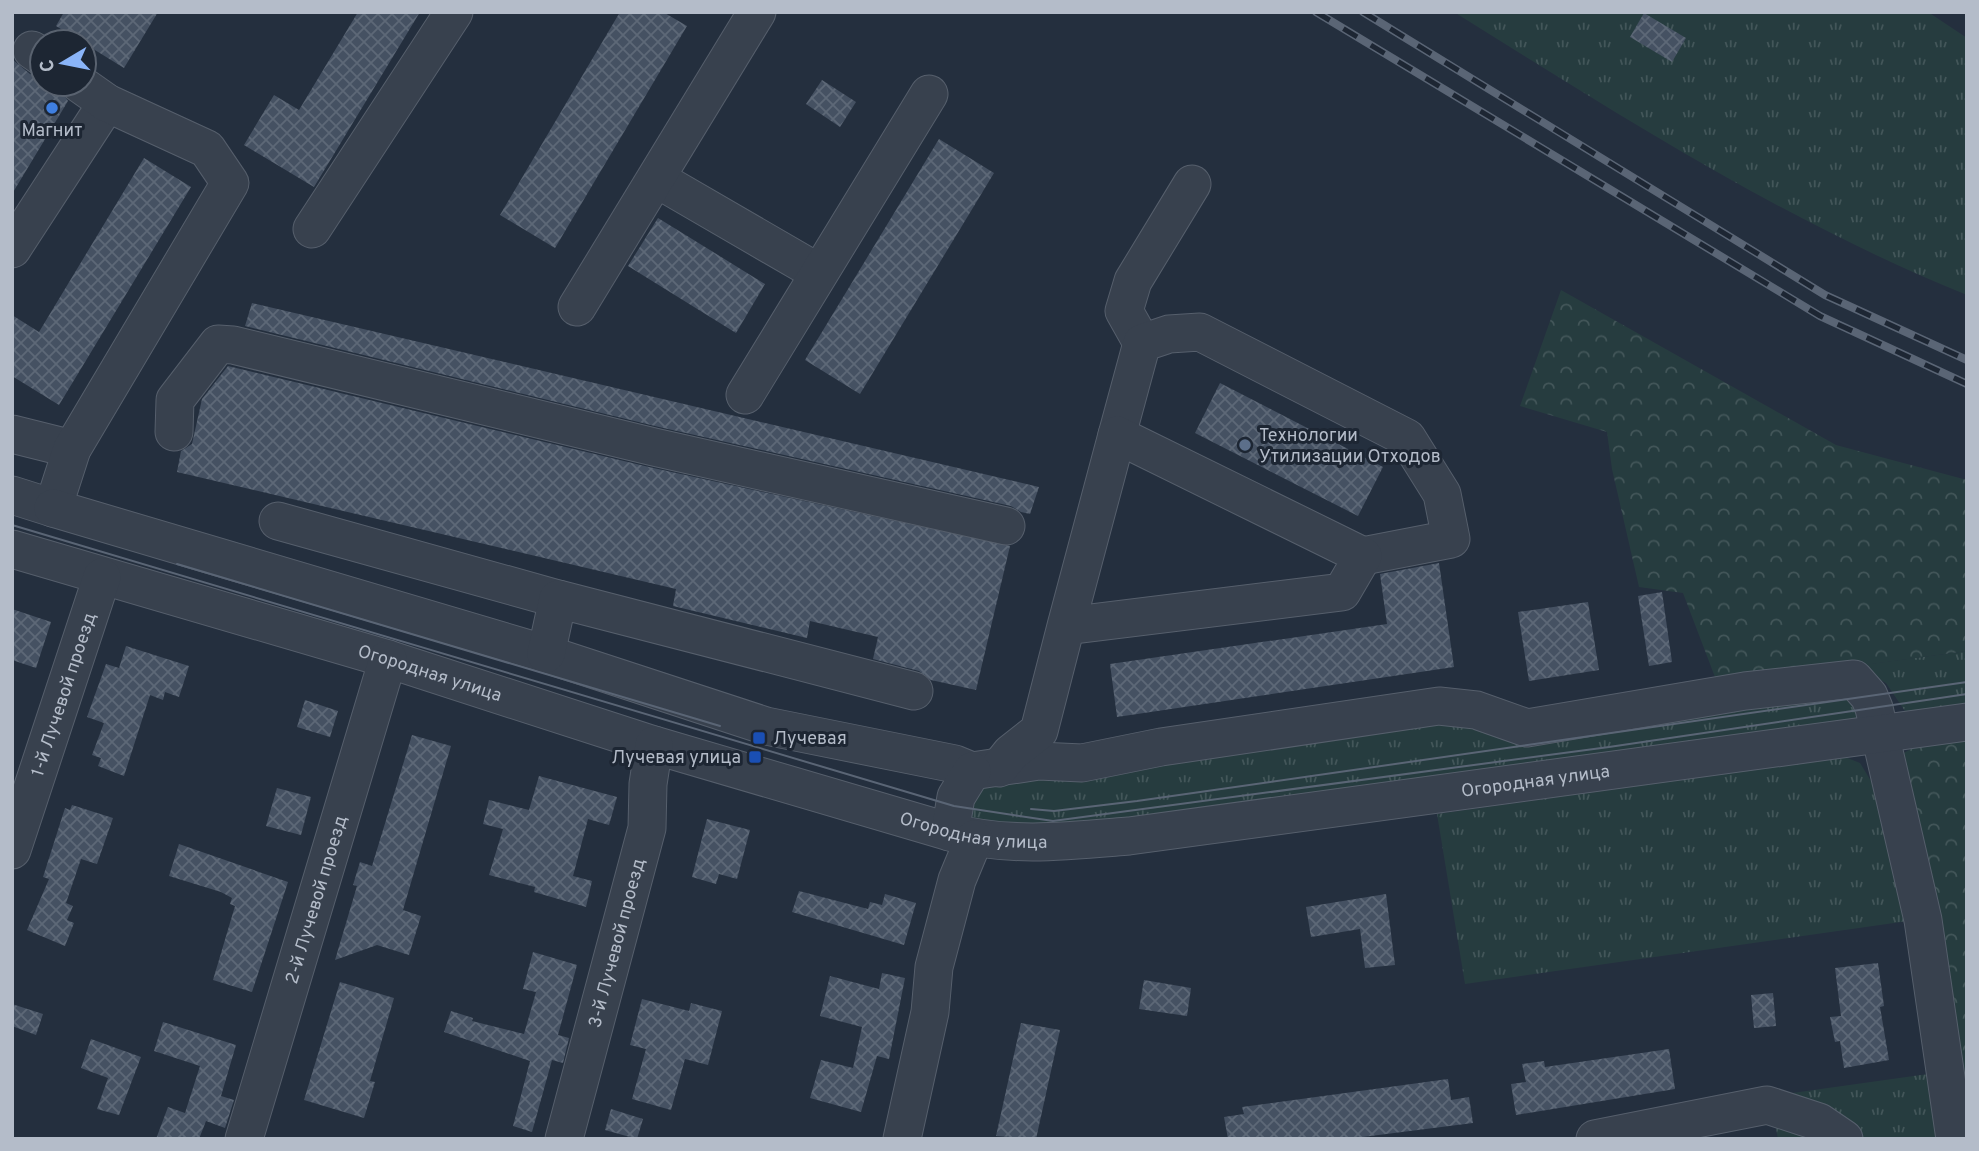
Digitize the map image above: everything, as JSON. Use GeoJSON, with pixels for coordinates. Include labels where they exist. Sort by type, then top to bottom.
{"type":"FeatureCollection","features":[{"type":"Feature","properties":{"kind":"street"},"geometry":{"type":"LineString","coordinates":[[312,229],[454,12]]}},
{"type":"Feature","properties":{"kind":"street"},"geometry":{"type":"LineString","coordinates":[[577,307],[757,12]]}},
{"type":"Feature","properties":{"kind":"street"},"geometry":{"type":"LineString","coordinates":[[745,395],[929,94]]}},
{"type":"Feature","properties":{"kind":"street"},"geometry":{"type":"LineString","coordinates":[[52,508],[72,449],[230,183],[207,149],[98,95]]}},
{"type":"Feature","properties":{"kind":"street"},"geometry":{"type":"LineString","coordinates":[[12,248],[23,211],[90,98]]}},
{"type":"Feature","properties":{"kind":"street"},"geometry":{"type":"LineString","coordinates":[[657,179],[819,274]]}},
{"type":"Feature","properties":{"kind":"street"},"geometry":{"type":"LineString","coordinates":[[902,1139],[930,1012],[934,967],[957,880],[962,835],[956,797],[986,770],[1039,731],[1142,343],[1124,311],[1133,281],[1192,184]]}},
{"type":"Feature","properties":{"kind":"street"},"geometry":{"type":"LineString","coordinates":[[1117,435],[1363,556],[1451,540],[1442,494],[1407,438],[1200,332],[1169,334],[1142,343]]}},
{"type":"Feature","properties":{"kind":"street"},"geometry":{"type":"LineString","coordinates":[[174,432],[175,400],[218,344],[233,345],[654,447],[1006,526]]}},
{"type":"Feature","properties":{"kind":"street"},"geometry":{"type":"LineString","coordinates":[[12,434],[72,449]]}},
{"type":"Feature","properties":{"kind":"street"},"geometry":{"type":"LineString","coordinates":[[12,495],[546,654],[766,726],[986,770],[1039,761],[1082,763],[1161,747],[1439,706],[1476,710],[1527,728],[1745,691],[1854,679],[1870,696],[1923,920],[1955,1139]]}},
{"type":"Feature","properties":{"kind":"street"},"geometry":{"type":"LineString","coordinates":[[278,521],[558,599],[914,691]]}},
{"type":"Feature","properties":{"kind":"street","name":"Огородная улица"},"geometry":{"type":"LineString","coordinates":[[12,549],[388,659],[654,745],[962,835],[1027,844],[1129,836],[1967,722]]}},
{"type":"Feature","properties":{"kind":"street"},"geometry":{"type":"LineString","coordinates":[[1066,626],[1342,592],[1363,556]]}},
{"type":"Feature","properties":{"kind":"street","name":"1-й Лучевой проезд"},"geometry":{"type":"LineString","coordinates":[[12,850],[102,577]]}},
{"type":"Feature","properties":{"kind":"street"},"geometry":{"type":"LineString","coordinates":[[546,654],[558,599]]}},
{"type":"Feature","properties":{"kind":"street","name":"2-й Лучевой проезд"},"geometry":{"type":"LineString","coordinates":[[244,1139],[388,659]]}},
{"type":"Feature","properties":{"kind":"street","name":"3-й Лучевой проезд"},"geometry":{"type":"LineString","coordinates":[[564,1139],[647,828],[648,784],[654,745]]}},
{"type":"Feature","properties":{"kind":"street"},"geometry":{"type":"LineString","coordinates":[[1595,1139],[1767,1105],[1819,1122],[1844,1139]]}},
{"type":"Feature","properties":{"kind":"green space"},"geometry":{"type":"Polygon","coordinates":[[[1454,12],[1928,12],[1967,38],[1967,295],[1900,266],[1769,201],[1641,128],[1454,12]]]}},
{"type":"Feature","properties":{"kind":"green space"},"geometry":{"type":"Polygon","coordinates":[[[1561,290],[1836,445],[1967,480],[1967,651],[1718,685],[1683,593],[1639,587],[1612,469],[1607,432],[1520,406],[1561,290]]]}},
{"type":"Feature","properties":{"kind":"green space"},"geometry":{"type":"Polygon","coordinates":[[[1967,651],[1967,706],[1907,714],[1886,683],[1855,666],[1967,651]]]}},
{"type":"Feature","properties":{"kind":"green space"},"geometry":{"type":"Polygon","coordinates":[[[1839,691],[1870,719],[1127,823],[1066,829],[1021,829],[981,822],[966,813],[974,792],[1004,774],[1440,715],[1839,691]]]}},
{"type":"Feature","properties":{"kind":"green space"},"geometry":{"type":"Polygon","coordinates":[[[1967,738],[1967,1088],[1962,1089],[1902,754],[1918,745],[1967,738]]]}},
{"type":"Feature","properties":{"kind":"green space"},"geometry":{"type":"Polygon","coordinates":[[[1845,757],[1860,763],[1871,781],[1908,921],[1465,984],[1437,814],[1845,757]]]}},
{"type":"Feature","properties":{"kind":"green space"},"geometry":{"type":"Polygon","coordinates":[[[1935,1073],[1946,1139],[1778,1139],[1770,1096],[1935,1073]]]}},
{"type":"Feature","properties":{"kind":"building"},"geometry":{"type":"Polygon","coordinates":[[[64,12],[158,12],[124,68],[98,52],[98,28],[56,26],[64,12]]]}},
{"type":"Feature","properties":{"kind":"building"},"geometry":{"type":"Polygon","coordinates":[[[358,12],[420,12],[314,187],[244,145],[274,95],[299,110],[358,12]]]}},
{"type":"Feature","properties":{"kind":"building"},"geometry":{"type":"Polygon","coordinates":[[[620,12],[663,12],[687,26],[555,248],[500,215],[620,12]]]}},
{"type":"Feature","properties":{"kind":"building"},"geometry":{"type":"Polygon","coordinates":[[[1644,13],[1686,38],[1672,62],[1630,37],[1644,13]]]}},
{"type":"Feature","properties":{"kind":"building"},"geometry":{"type":"Polygon","coordinates":[[[12,59],[28,72],[28,98],[66,98],[68,101],[12,194],[12,59]]]}},
{"type":"Feature","properties":{"kind":"building"},"geometry":{"type":"Polygon","coordinates":[[[822,80],[856,102],[840,127],[806,104],[822,80]]]}},
{"type":"Feature","properties":{"kind":"building"},"geometry":{"type":"Polygon","coordinates":[[[939,139],[994,173],[860,394],[805,360],[939,139]]]}},
{"type":"Feature","properties":{"kind":"building"},"geometry":{"type":"Polygon","coordinates":[[[144,158],[191,187],[59,405],[12,376],[12,315],[39,332],[144,158]]]}},
{"type":"Feature","properties":{"kind":"building"},"geometry":{"type":"Polygon","coordinates":[[[658,218],[765,284],[736,333],[628,266],[658,218]]]}},
{"type":"Feature","properties":{"kind":"building"},"geometry":{"type":"Polygon","coordinates":[[[252,303],[1039,487],[1030,514],[1021,512],[1011,506],[659,427],[245,326],[252,303]]]}},
{"type":"Feature","properties":{"kind":"building"},"geometry":{"type":"Polygon","coordinates":[[[228,366],[649,467],[1010,546],[976,690],[931,680],[919,671],[873,659],[878,637],[810,621],[807,638],[673,606],[676,589],[177,472],[181,451],[192,444],[202,399],[228,366]]]}},
{"type":"Feature","properties":{"kind":"building"},"geometry":{"type":"Polygon","coordinates":[[[1220,383],[1383,467],[1358,516],[1195,433],[1220,383]]]}},
{"type":"Feature","properties":{"kind":"building"},"geometry":{"type":"Polygon","coordinates":[[[1439,563],[1454,667],[1117,717],[1110,664],[1387,624],[1380,574],[1439,563]]]}},
{"type":"Feature","properties":{"kind":"building"},"geometry":{"type":"Polygon","coordinates":[[[1662,592],[1672,662],[1649,666],[1638,596],[1662,592]]]}},
{"type":"Feature","properties":{"kind":"building"},"geometry":{"type":"Polygon","coordinates":[[[1588,602],[1599,670],[1529,681],[1518,612],[1588,602]]]}},
{"type":"Feature","properties":{"kind":"building"},"geometry":{"type":"Polygon","coordinates":[[[12,609],[51,622],[36,668],[12,660],[12,609]]]}},
{"type":"Feature","properties":{"kind":"building"},"geometry":{"type":"Polygon","coordinates":[[[126,646],[189,666],[179,697],[165,692],[163,700],[150,695],[124,776],[98,766],[101,758],[92,755],[104,723],[87,717],[106,664],[119,668],[126,646]]]}},
{"type":"Feature","properties":{"kind":"building"},"geometry":{"type":"Polygon","coordinates":[[[305,700],[338,711],[330,737],[297,727],[305,700]]]}},
{"type":"Feature","properties":{"kind":"building"},"geometry":{"type":"Polygon","coordinates":[[[412,735],[451,746],[403,910],[421,916],[409,955],[377,945],[335,960],[357,886],[353,885],[360,862],[372,866],[412,735]]]}},
{"type":"Feature","properties":{"kind":"building"},"geometry":{"type":"Polygon","coordinates":[[[539,776],[617,797],[609,825],[588,819],[573,876],[592,881],[586,907],[534,892],[535,887],[489,875],[503,829],[483,824],[489,800],[529,810],[539,776]]]}},
{"type":"Feature","properties":{"kind":"building"},"geometry":{"type":"Polygon","coordinates":[[[277,788],[311,797],[301,835],[266,826],[277,788]]]}},
{"type":"Feature","properties":{"kind":"building"},"geometry":{"type":"Polygon","coordinates":[[[72,805],[113,818],[97,864],[81,859],[66,903],[73,906],[67,920],[74,923],[65,946],[27,930],[49,879],[43,877],[65,808],[70,810],[72,805]]]}},
{"type":"Feature","properties":{"kind":"building"},"geometry":{"type":"Polygon","coordinates":[[[707,819],[750,830],[737,879],[719,874],[716,884],[692,877],[707,819]]]}},
{"type":"Feature","properties":{"kind":"building"},"geometry":{"type":"Polygon","coordinates":[[[179,844],[288,882],[252,992],[213,980],[235,906],[230,904],[232,898],[221,892],[169,876],[179,844]]]}},
{"type":"Feature","properties":{"kind":"building"},"geometry":{"type":"Polygon","coordinates":[[[799,891],[868,909],[870,902],[882,905],[885,894],[916,903],[904,945],[792,912],[799,891]]]}},
{"type":"Feature","properties":{"kind":"building"},"geometry":{"type":"Polygon","coordinates":[[[1386,894],[1395,965],[1365,968],[1360,929],[1311,937],[1306,907],[1386,894]]]}},
{"type":"Feature","properties":{"kind":"building"},"geometry":{"type":"Polygon","coordinates":[[[533,952],[577,965],[558,1035],[569,1038],[563,1063],[552,1060],[532,1132],[513,1126],[530,1061],[444,1032],[451,1011],[473,1018],[472,1021],[524,1034],[536,992],[523,989],[533,952]]]}},
{"type":"Feature","properties":{"kind":"building"},"geometry":{"type":"Polygon","coordinates":[[[1878,963],[1884,1006],[1880,1007],[1889,1060],[1844,1068],[1840,1041],[1835,1042],[1830,1017],[1841,1016],[1835,968],[1878,963]]]}},
{"type":"Feature","properties":{"kind":"building"},"geometry":{"type":"Polygon","coordinates":[[[882,973],[905,978],[889,1059],[877,1056],[861,1112],[810,1098],[821,1060],[853,1068],[862,1027],[820,1016],[830,976],[879,989],[882,973]]]}},
{"type":"Feature","properties":{"kind":"building"},"geometry":{"type":"Polygon","coordinates":[[[1144,980],[1191,988],[1187,1016],[1139,1009],[1144,980]]]}},
{"type":"Feature","properties":{"kind":"building"},"geometry":{"type":"Polygon","coordinates":[[[340,982],[394,998],[370,1081],[375,1082],[364,1118],[304,1100],[340,982]]]}},
{"type":"Feature","properties":{"kind":"building"},"geometry":{"type":"Polygon","coordinates":[[[1773,993],[1776,1026],[1754,1028],[1751,995],[1773,993]]]}},
{"type":"Feature","properties":{"kind":"building"},"geometry":{"type":"Polygon","coordinates":[[[642,999],[689,1011],[691,1003],[722,1011],[708,1065],[685,1059],[671,1110],[632,1099],[646,1049],[630,1045],[642,999]]]}},
{"type":"Feature","properties":{"kind":"building"},"geometry":{"type":"Polygon","coordinates":[[[12,1004],[43,1014],[36,1035],[12,1026],[12,1004]]]}},
{"type":"Feature","properties":{"kind":"building"},"geometry":{"type":"Polygon","coordinates":[[[163,1022],[236,1045],[221,1096],[234,1100],[225,1128],[206,1121],[199,1139],[156,1139],[168,1107],[185,1113],[200,1066],[154,1051],[163,1022]]]}},
{"type":"Feature","properties":{"kind":"building"},"geometry":{"type":"Polygon","coordinates":[[[1021,1023],[1060,1030],[1036,1139],[996,1136],[1021,1023]]]}},
{"type":"Feature","properties":{"kind":"building"},"geometry":{"type":"Polygon","coordinates":[[[91,1039],[141,1057],[119,1115],[97,1109],[108,1078],[81,1068],[91,1039]]]}},
{"type":"Feature","properties":{"kind":"building"},"geometry":{"type":"Polygon","coordinates":[[[1669,1049],[1675,1089],[1516,1115],[1511,1084],[1526,1082],[1522,1064],[1544,1061],[1545,1067],[1669,1049]]]}},
{"type":"Feature","properties":{"kind":"building"},"geometry":{"type":"Polygon","coordinates":[[[1448,1079],[1451,1100],[1469,1097],[1473,1123],[1347,1139],[1228,1139],[1224,1117],[1244,1114],[1242,1107],[1448,1079]]]}},
{"type":"Feature","properties":{"kind":"building"},"geometry":{"type":"Polygon","coordinates":[[[611,1109],[643,1119],[637,1139],[605,1130],[611,1109]]]}},
{"type":"Feature","properties":{"kind":"tram line"},"geometry":{"type":"LineString","coordinates":[[12,525],[954,806],[1053,821],[1609,747],[1967,694]]}},
{"type":"Feature","properties":{"kind":"tram line"},"geometry":{"type":"LineString","coordinates":[[177,564],[720,726]]}},
{"type":"Feature","properties":{"kind":"tram line"},"geometry":{"type":"LineString","coordinates":[[1031,809],[1054,811],[1137,801],[1967,682]]}},
{"type":"Feature","properties":{"kind":"railway"},"geometry":{"type":"LineString","coordinates":[[1316,12],[1820,316],[1967,384]]}},
{"type":"Feature","properties":{"kind":"railway"},"geometry":{"type":"LineString","coordinates":[[1363,12],[1825,295],[1967,360]]}},
{"type":"Feature","properties":{"kind":"place","name":"Магнит"},"geometry":{"type":"Point","coordinates":[52,108]}},
{"type":"Feature","properties":{"kind":"place","name":"Технологии Утилизации Отходов"},"geometry":{"type":"Point","coordinates":[1245,445]}},
{"type":"Feature","properties":{"kind":"place","name":"Лучевая"},"geometry":{"type":"Point","coordinates":[759,738]}},
{"type":"Feature","properties":{"kind":"place","name":"Лучевая улица"},"geometry":{"type":"Point","coordinates":[755,757]}}]}
